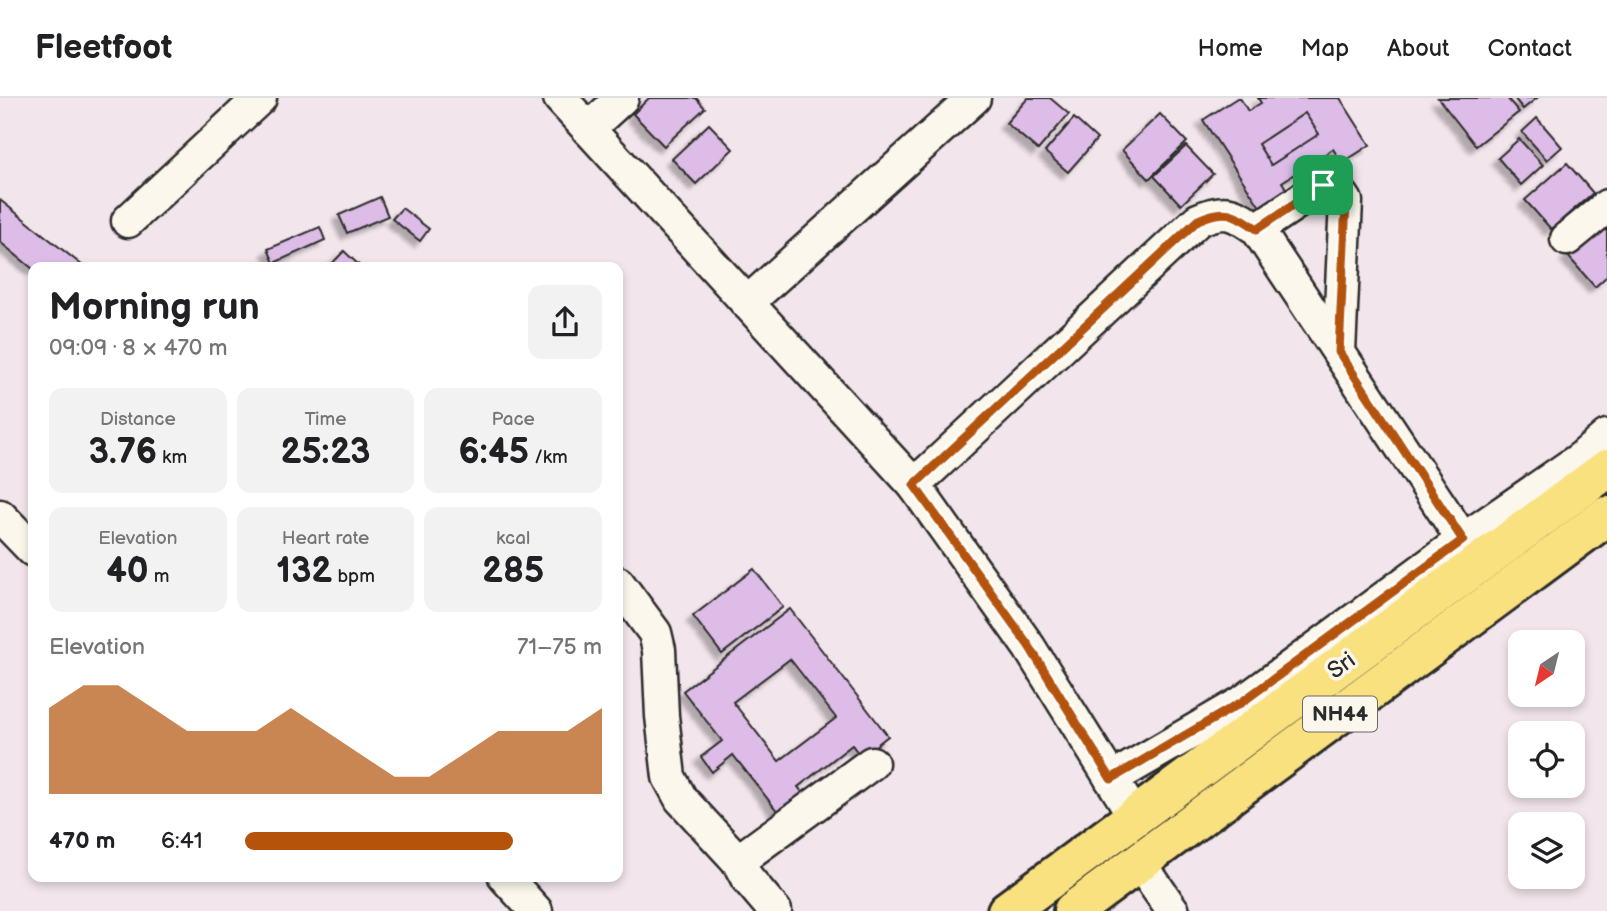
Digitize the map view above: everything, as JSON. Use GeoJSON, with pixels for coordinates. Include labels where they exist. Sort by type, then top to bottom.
{"type":"FeatureCollection","features":[{"type":"Feature","properties":{"kind":"highway","name":"Sri"},"geometry":{"type":"LineString","coordinates":[[1007,911],[1607,469]]}},
{"type":"Feature","properties":{"kind":"highway","name":"NH44"},"geometry":{"type":"LineString","coordinates":[[1073,911],[1607,516]]}},
{"type":"Feature","properties":{"kind":"highway"},"geometry":{"type":"LineString","coordinates":[[1300,695],[1325,725]]}},
{"type":"Feature","properties":{"kind":"street"},"geometry":{"type":"LineString","coordinates":[[128,221],[260,98]]}},
{"type":"Feature","properties":{"kind":"street"},"geometry":{"type":"LineString","coordinates":[[559,98],[914,485],[1029,646],[1135,817]]}},
{"type":"Feature","properties":{"kind":"street"},"geometry":{"type":"LineString","coordinates":[[588,129],[622,98]]}},
{"type":"Feature","properties":{"kind":"street"},"geometry":{"type":"LineString","coordinates":[[747,303],[974,98]]}},
{"type":"Feature","properties":{"kind":"street"},"geometry":{"type":"LineString","coordinates":[[1257,229],[1323,185],[1334,187],[1342,193],[1346,201],[1339,352]]}},
{"type":"Feature","properties":{"kind":"street"},"geometry":{"type":"LineString","coordinates":[[1567,239],[1607,206]]}},
{"type":"Feature","properties":{"kind":"street"},"geometry":{"type":"LineString","coordinates":[[914,485],[1198,220],[1217,212],[1230,213],[1257,229],[1463,540]]}},
{"type":"Feature","properties":{"kind":"street"},"geometry":{"type":"LineString","coordinates":[[1111,779],[1242,702],[1463,540],[1580,459],[1607,436]]}},
{"type":"Feature","properties":{"kind":"street"},"geometry":{"type":"LineString","coordinates":[[0,516],[28,545]]}},
{"type":"Feature","properties":{"kind":"street"},"geometry":{"type":"LineString","coordinates":[[623,590],[657,642],[669,778],[681,799],[738,861],[747,878],[775,911]]}},
{"type":"Feature","properties":{"kind":"street"},"geometry":{"type":"LineString","coordinates":[[738,861],[872,763]]}},
{"type":"Feature","properties":{"kind":"street"},"geometry":{"type":"LineString","coordinates":[[1139,862],[1173,911]]}},
{"type":"Feature","properties":{"kind":"street"},"geometry":{"type":"LineString","coordinates":[[510,882],[536,911]]}},
{"type":"Feature","properties":{"kind":"building"},"geometry":{"type":"Polygon","coordinates":[[[649,98],[696,98],[705,108],[664,146],[633,114],[649,98]]]}},
{"type":"Feature","properties":{"kind":"building"},"geometry":{"type":"Polygon","coordinates":[[[1028,98],[1050,98],[1069,114],[1038,150],[1006,123],[1028,98]]]}},
{"type":"Feature","properties":{"kind":"building"},"geometry":{"type":"Polygon","coordinates":[[[1240,98],[1248,111],[1261,103],[1258,98],[1340,98],[1370,145],[1342,163],[1333,149],[1282,182],[1291,196],[1264,213],[1203,120],[1240,98]]]}},
{"type":"Feature","properties":{"kind":"building"},"geometry":{"type":"Polygon","coordinates":[[[1438,98],[1507,98],[1519,112],[1476,146],[1438,98]]]}},
{"type":"Feature","properties":{"kind":"building"},"geometry":{"type":"Polygon","coordinates":[[[1514,98],[1537,98],[1523,109],[1514,98]]]}},
{"type":"Feature","properties":{"kind":"building"},"geometry":{"type":"Polygon","coordinates":[[[1305,113],[1319,134],[1271,165],[1258,144],[1305,113]]]}},
{"type":"Feature","properties":{"kind":"building"},"geometry":{"type":"Polygon","coordinates":[[[1160,114],[1187,142],[1149,179],[1122,150],[1160,114]]]}},
{"type":"Feature","properties":{"kind":"building"},"geometry":{"type":"Polygon","coordinates":[[[1074,118],[1097,139],[1068,172],[1045,152],[1074,118]]]}},
{"type":"Feature","properties":{"kind":"building"},"geometry":{"type":"Polygon","coordinates":[[[1537,118],[1562,147],[1547,160],[1522,132],[1537,118]]]}},
{"type":"Feature","properties":{"kind":"building"},"geometry":{"type":"Polygon","coordinates":[[[709,124],[733,149],[696,184],[672,159],[709,124]]]}},
{"type":"Feature","properties":{"kind":"building"},"geometry":{"type":"Polygon","coordinates":[[[1519,139],[1543,165],[1521,185],[1498,158],[1519,139]]]}},
{"type":"Feature","properties":{"kind":"building"},"geometry":{"type":"Polygon","coordinates":[[[1186,146],[1213,174],[1181,205],[1154,176],[1186,146]]]}},
{"type":"Feature","properties":{"kind":"building"},"geometry":{"type":"Polygon","coordinates":[[[1567,163],[1593,193],[1551,229],[1525,200],[1567,163]]]}},
{"type":"Feature","properties":{"kind":"building"},"geometry":{"type":"Polygon","coordinates":[[[380,197],[388,216],[347,233],[339,215],[380,197]]]}},
{"type":"Feature","properties":{"kind":"building"},"geometry":{"type":"Polygon","coordinates":[[[0,200],[78,262],[28,262],[28,265],[0,242],[0,200]]]}},
{"type":"Feature","properties":{"kind":"building"},"geometry":{"type":"Polygon","coordinates":[[[402,208],[429,229],[420,241],[392,219],[402,208]]]}},
{"type":"Feature","properties":{"kind":"building"},"geometry":{"type":"Polygon","coordinates":[[[1607,219],[1607,276],[1595,287],[1567,255],[1607,219]]]}},
{"type":"Feature","properties":{"kind":"building"},"geometry":{"type":"Polygon","coordinates":[[[320,227],[325,240],[276,262],[274,262],[268,249],[320,227]]]}},
{"type":"Feature","properties":{"kind":"building"},"geometry":{"type":"Polygon","coordinates":[[[344,251],[356,262],[334,262],[344,251]]]}},
{"type":"Feature","properties":{"kind":"building"},"geometry":{"type":"Polygon","coordinates":[[[754,569],[783,607],[722,654],[693,616],[754,569]]]}},
{"type":"Feature","properties":{"kind":"building"},"geometry":{"type":"Polygon","coordinates":[[[790,609],[888,736],[861,757],[852,745],[798,787],[807,798],[782,817],[733,755],[712,772],[701,757],[722,741],[683,691],[790,609]],[[790,659],[733,702],[779,761],[836,718],[790,659]]]}},
{"type":"Feature","properties":{"kind":"route"},"geometry":{"type":"LineString","coordinates":[[1323,185],[1334,187],[1342,193],[1346,201],[1339,352],[1463,540],[1242,702],[1111,779],[1029,646],[914,485],[1198,220],[1217,212],[1230,213],[1257,229],[1323,185]]}}]}
